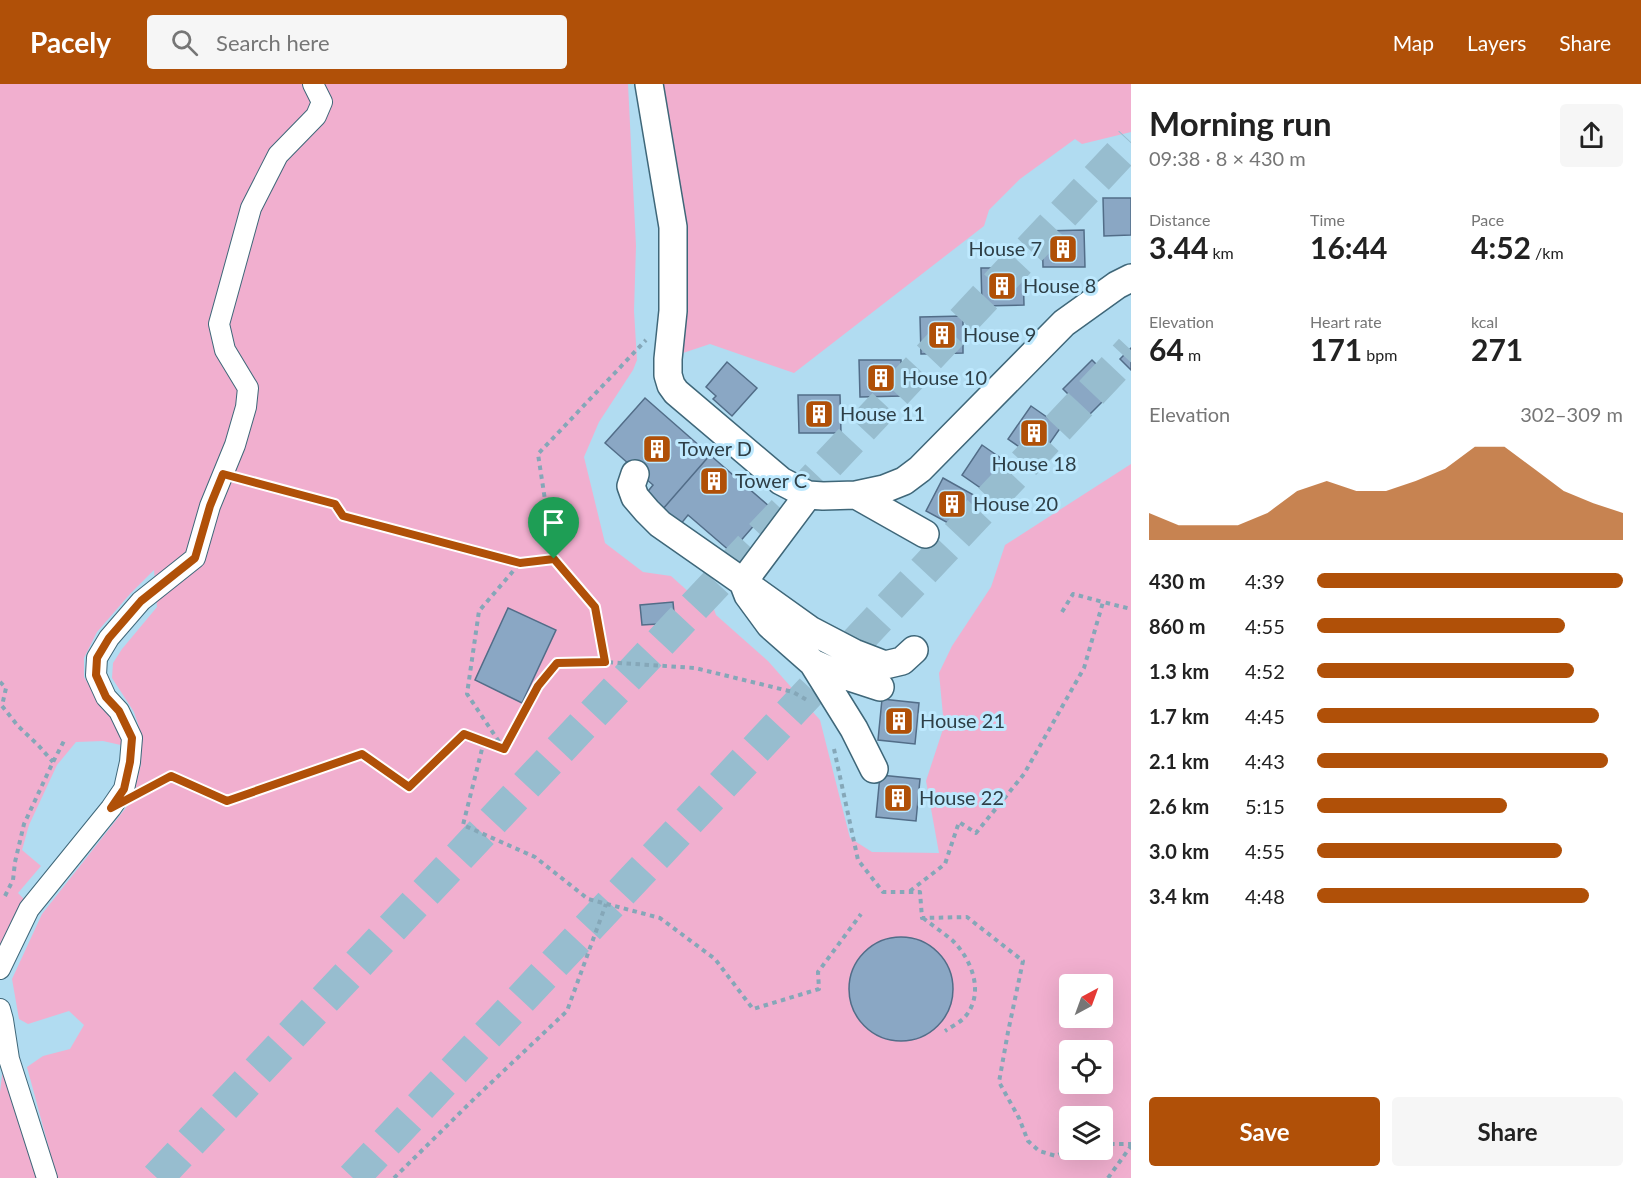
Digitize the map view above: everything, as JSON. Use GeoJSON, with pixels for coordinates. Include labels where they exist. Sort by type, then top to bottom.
{"type":"FeatureCollection","features":[{"type":"Feature","properties":{"kind":"street"},"geometry":{"type":"LineString","coordinates":[[0,969],[28,909],[124,789],[132,738],[119,711],[106,697],[96,675],[97,658],[109,638],[141,601],[195,558],[210,506],[235,445],[246,407],[248,388],[225,350],[219,324],[250,208],[278,154],[316,116],[322,102],[313,84]]}},
{"type":"Feature","properties":{"kind":"street"},"geometry":{"type":"LineString","coordinates":[[649,84],[673,227],[673,311],[668,359],[668,375],[671,385],[676,392],[781,481],[808,495],[856,495],[884,489],[904,481],[920,469],[1064,323],[1117,285],[1131,278]]}},
{"type":"Feature","properties":{"kind":"street"},"geometry":{"type":"LineString","coordinates":[[635,474],[631,486],[635,498],[660,524],[810,630],[854,653],[885,665],[902,661],[914,650]]}},
{"type":"Feature","properties":{"kind":"street"},"geometry":{"type":"LineString","coordinates":[[743,582],[808,495]]}},
{"type":"Feature","properties":{"kind":"street"},"geometry":{"type":"LineString","coordinates":[[856,495],[925,534]]}},
{"type":"Feature","properties":{"kind":"street"},"geometry":{"type":"LineString","coordinates":[[743,582],[748,595],[770,625],[813,663],[854,729],[874,769]]}},
{"type":"Feature","properties":{"kind":"street"},"geometry":{"type":"LineString","coordinates":[[813,663],[880,687]]}},
{"type":"Feature","properties":{"kind":"street"},"geometry":{"type":"LineString","coordinates":[[0,1009],[9,1059],[47,1178]]}},
{"type":"Feature","properties":{"kind":"path"},"geometry":{"type":"LineString","coordinates":[[605,662],[595,607],[554,559],[538,454],[673,311]]}},
{"type":"Feature","properties":{"kind":"path"},"geometry":{"type":"LineString","coordinates":[[223,474],[335,504],[343,516],[520,563],[554,559]]}},
{"type":"Feature","properties":{"kind":"path"},"geometry":{"type":"LineString","coordinates":[[504,749],[467,694],[479,610],[520,563]]}},
{"type":"Feature","properties":{"kind":"path"},"geometry":{"type":"LineString","coordinates":[[1062,612],[1073,594],[1131,609]]}},
{"type":"Feature","properties":{"kind":"path"},"geometry":{"type":"LineString","coordinates":[[909,892],[945,864],[959,822],[976,833],[1024,774],[1084,668],[1103,602]]}},
{"type":"Feature","properties":{"kind":"path"},"geometry":{"type":"LineString","coordinates":[[504,749],[538,686],[557,663],[605,662],[694,668],[793,692],[810,701]]}},
{"type":"Feature","properties":{"kind":"path"},"geometry":{"type":"LineString","coordinates":[[0,682],[6,688],[2,706],[53,762]]}},
{"type":"Feature","properties":{"kind":"path"},"geometry":{"type":"LineString","coordinates":[[111,808],[171,776],[227,801],[362,754],[409,787],[464,734],[504,749]]}},
{"type":"Feature","properties":{"kind":"path"},"geometry":{"type":"LineString","coordinates":[[4,896],[13,880],[24,824],[65,739]]}},
{"type":"Feature","properties":{"kind":"path"},"geometry":{"type":"LineString","coordinates":[[484,741],[463,825],[534,857],[588,899],[660,918],[715,959],[753,1009],[819,988],[818,972],[861,914]]}},
{"type":"Feature","properties":{"kind":"path"},"geometry":{"type":"LineString","coordinates":[[834,745],[858,860],[883,891],[920,892],[922,918],[954,942],[968,962],[975,978],[974,1004],[963,1019],[945,1031]]}},
{"type":"Feature","properties":{"kind":"path"},"geometry":{"type":"LineString","coordinates":[[394,1178],[567,1011],[606,904]]}},
{"type":"Feature","properties":{"kind":"path"},"geometry":{"type":"LineString","coordinates":[[922,918],[967,917],[1023,960],[999,1082],[1019,1118],[1028,1141],[1039,1150],[1056,1156],[1059,1155]]}},
{"type":"Feature","properties":{"kind":"path"},"geometry":{"type":"LineString","coordinates":[[1113,1144],[1131,1145]]}},
{"type":"Feature","properties":{"kind":"path"},"geometry":{"type":"LineString","coordinates":[[1108,1178],[1131,1145]]}},
{"type":"Feature","properties":{"kind":"shaded area"},"geometry":{"type":"Polygon","coordinates":[[[0,84],[628,84],[636,246],[634,311],[637,360],[633,370],[599,422],[584,457],[605,543],[643,572],[671,576],[691,594],[695,608],[713,607],[716,615],[768,661],[820,720],[850,838],[872,852],[939,853],[926,781],[944,726],[939,673],[952,646],[991,587],[1005,545],[1131,464],[1131,1178],[57,1178],[27,1067],[43,1056],[70,1049],[84,1025],[69,1011],[28,1024],[19,1019],[12,979],[42,914],[132,800],[141,764],[142,736],[134,712],[112,678],[113,663],[157,607],[154,570],[97,632],[84,658],[84,677],[99,702],[111,715],[125,746],[103,741],[76,742],[57,765],[29,825],[22,850],[41,866],[18,893],[27,902],[0,952],[0,84]]]}},
{"type":"Feature","properties":{"kind":"shaded area"},"geometry":{"type":"Polygon","coordinates":[[[659,84],[1131,84],[1131,132],[1082,144],[1075,139],[1020,179],[989,210],[984,226],[794,373],[710,344],[683,353],[684,301],[659,84]]]}},
{"type":"Feature","properties":{"kind":"shaded area"},"geometry":{"type":"Polygon","coordinates":[[[4,1059],[42,1178],[0,1178],[0,1092],[4,1059]]]}},
{"type":"Feature","properties":{"kind":"building"},"geometry":{"type":"Polygon","coordinates":[[[1103,198],[1131,198],[1131,235],[1104,236],[1103,198]]]}},
{"type":"Feature","properties":{"kind":"building","name":"House 7"},"geometry":{"type":"Polygon","coordinates":[[[1084,230],[1085,267],[1043,267],[1042,231],[1084,230]]]}},
{"type":"Feature","properties":{"kind":"building","name":"House 8"},"geometry":{"type":"Polygon","coordinates":[[[981,268],[1023,268],[1024,305],[982,306],[981,268]]]}},
{"type":"Feature","properties":{"kind":"building","name":"House 9"},"geometry":{"type":"Polygon","coordinates":[[[963,316],[963,353],[921,354],[920,317],[963,316]]]}},
{"type":"Feature","properties":{"kind":"building"},"geometry":{"type":"Polygon","coordinates":[[[1131,348],[1131,370],[1120,359],[1131,348]]]}},
{"type":"Feature","properties":{"kind":"building","name":"House 10"},"geometry":{"type":"Polygon","coordinates":[[[859,360],[901,360],[902,396],[860,397],[859,360]]]}},
{"type":"Feature","properties":{"kind":"building"},"geometry":{"type":"Polygon","coordinates":[[[1092,360],[1118,386],[1089,415],[1063,389],[1092,360]]]}},
{"type":"Feature","properties":{"kind":"building"},"geometry":{"type":"Polygon","coordinates":[[[727,362],[757,388],[732,416],[713,399],[716,396],[706,387],[727,362]]]}},
{"type":"Feature","properties":{"kind":"building","name":"House 11"},"geometry":{"type":"Polygon","coordinates":[[[798,395],[840,395],[841,433],[799,433],[798,395]]]}},
{"type":"Feature","properties":{"kind":"building","name":"Tower D"},"geometry":{"type":"Polygon","coordinates":[[[645,398],[710,455],[662,510],[645,495],[653,485],[605,443],[645,398]]]}},
{"type":"Feature","properties":{"kind":"building","name":"House 18"},"geometry":{"type":"Polygon","coordinates":[[[1031,406],[1061,427],[1038,460],[1008,439],[1031,406]]]}},
{"type":"Feature","properties":{"kind":"building"},"geometry":{"type":"Polygon","coordinates":[[[982,445],[1015,468],[995,498],[962,475],[982,445]]]}},
{"type":"Feature","properties":{"kind":"building","name":"Tower C"},"geometry":{"type":"Polygon","coordinates":[[[710,455],[770,507],[731,552],[688,515],[680,525],[662,510],[710,455]]]}},
{"type":"Feature","properties":{"kind":"building","name":"House 20"},"geometry":{"type":"Polygon","coordinates":[[[943,478],[979,498],[961,530],[926,511],[943,478]]]}},
{"type":"Feature","properties":{"kind":"building"},"geometry":{"type":"Polygon","coordinates":[[[673,602],[675,623],[642,625],[640,605],[673,602]]]}},
{"type":"Feature","properties":{"kind":"building"},"geometry":{"type":"Polygon","coordinates":[[[508,608],[556,630],[522,703],[475,680],[508,608]]]}},
{"type":"Feature","properties":{"kind":"building","name":"House 21"},"geometry":{"type":"Polygon","coordinates":[[[882,699],[919,703],[915,744],[878,740],[882,699]]]}},
{"type":"Feature","properties":{"kind":"building","name":"House 22"},"geometry":{"type":"Polygon","coordinates":[[[880,775],[920,779],[916,821],[876,817],[880,775]]]}},
{"type":"Feature","properties":{"kind":"building"},"geometry":{"type":"Polygon","coordinates":[[[901,937],[921,941],[938,952],[949,969],[953,989],[949,1009],[938,1026],[921,1037],[901,1041],[881,1037],[864,1026],[853,1009],[849,989],[853,969],[864,952],[881,941],[901,937]]]}},
{"type":"Feature","properties":{"kind":"tunnel"},"geometry":{"type":"LineString","coordinates":[[157,1178],[1131,142]]}},
{"type":"Feature","properties":{"kind":"tunnel"},"geometry":{"type":"LineString","coordinates":[[353,1178],[1131,350]]}},
{"type":"Feature","properties":{"kind":"place","name":"House 7"},"geometry":{"type":"Point","coordinates":[1063,249]}},
{"type":"Feature","properties":{"kind":"place","name":"House 8"},"geometry":{"type":"Point","coordinates":[1002,286]}},
{"type":"Feature","properties":{"kind":"place","name":"House 9"},"geometry":{"type":"Point","coordinates":[942,335]}},
{"type":"Feature","properties":{"kind":"place","name":"House 10"},"geometry":{"type":"Point","coordinates":[881,378]}},
{"type":"Feature","properties":{"kind":"place","name":"House 11"},"geometry":{"type":"Point","coordinates":[819,414]}},
{"type":"Feature","properties":{"kind":"place","name":"House 18"},"geometry":{"type":"Point","coordinates":[1034,433]}},
{"type":"Feature","properties":{"kind":"place","name":"Tower D"},"geometry":{"type":"Point","coordinates":[657,449]}},
{"type":"Feature","properties":{"kind":"place","name":"Tower C"},"geometry":{"type":"Point","coordinates":[714,481]}},
{"type":"Feature","properties":{"kind":"place","name":"House 20"},"geometry":{"type":"Point","coordinates":[952,504]}},
{"type":"Feature","properties":{"kind":"place","name":"House 21"},"geometry":{"type":"Point","coordinates":[899,721]}},
{"type":"Feature","properties":{"kind":"place","name":"House 22"},"geometry":{"type":"Point","coordinates":[898,798]}},
{"type":"Feature","properties":{"kind":"route"},"geometry":{"type":"LineString","coordinates":[[223,474],[335,504],[343,516],[520,563],[554,559],[595,607],[605,662],[557,663],[538,686],[504,749],[464,734],[409,787],[362,754],[227,801],[171,776],[111,808],[124,789],[132,738],[119,711],[106,697],[96,675],[97,658],[109,638],[141,601],[195,558],[210,506],[223,474]]}}]}
